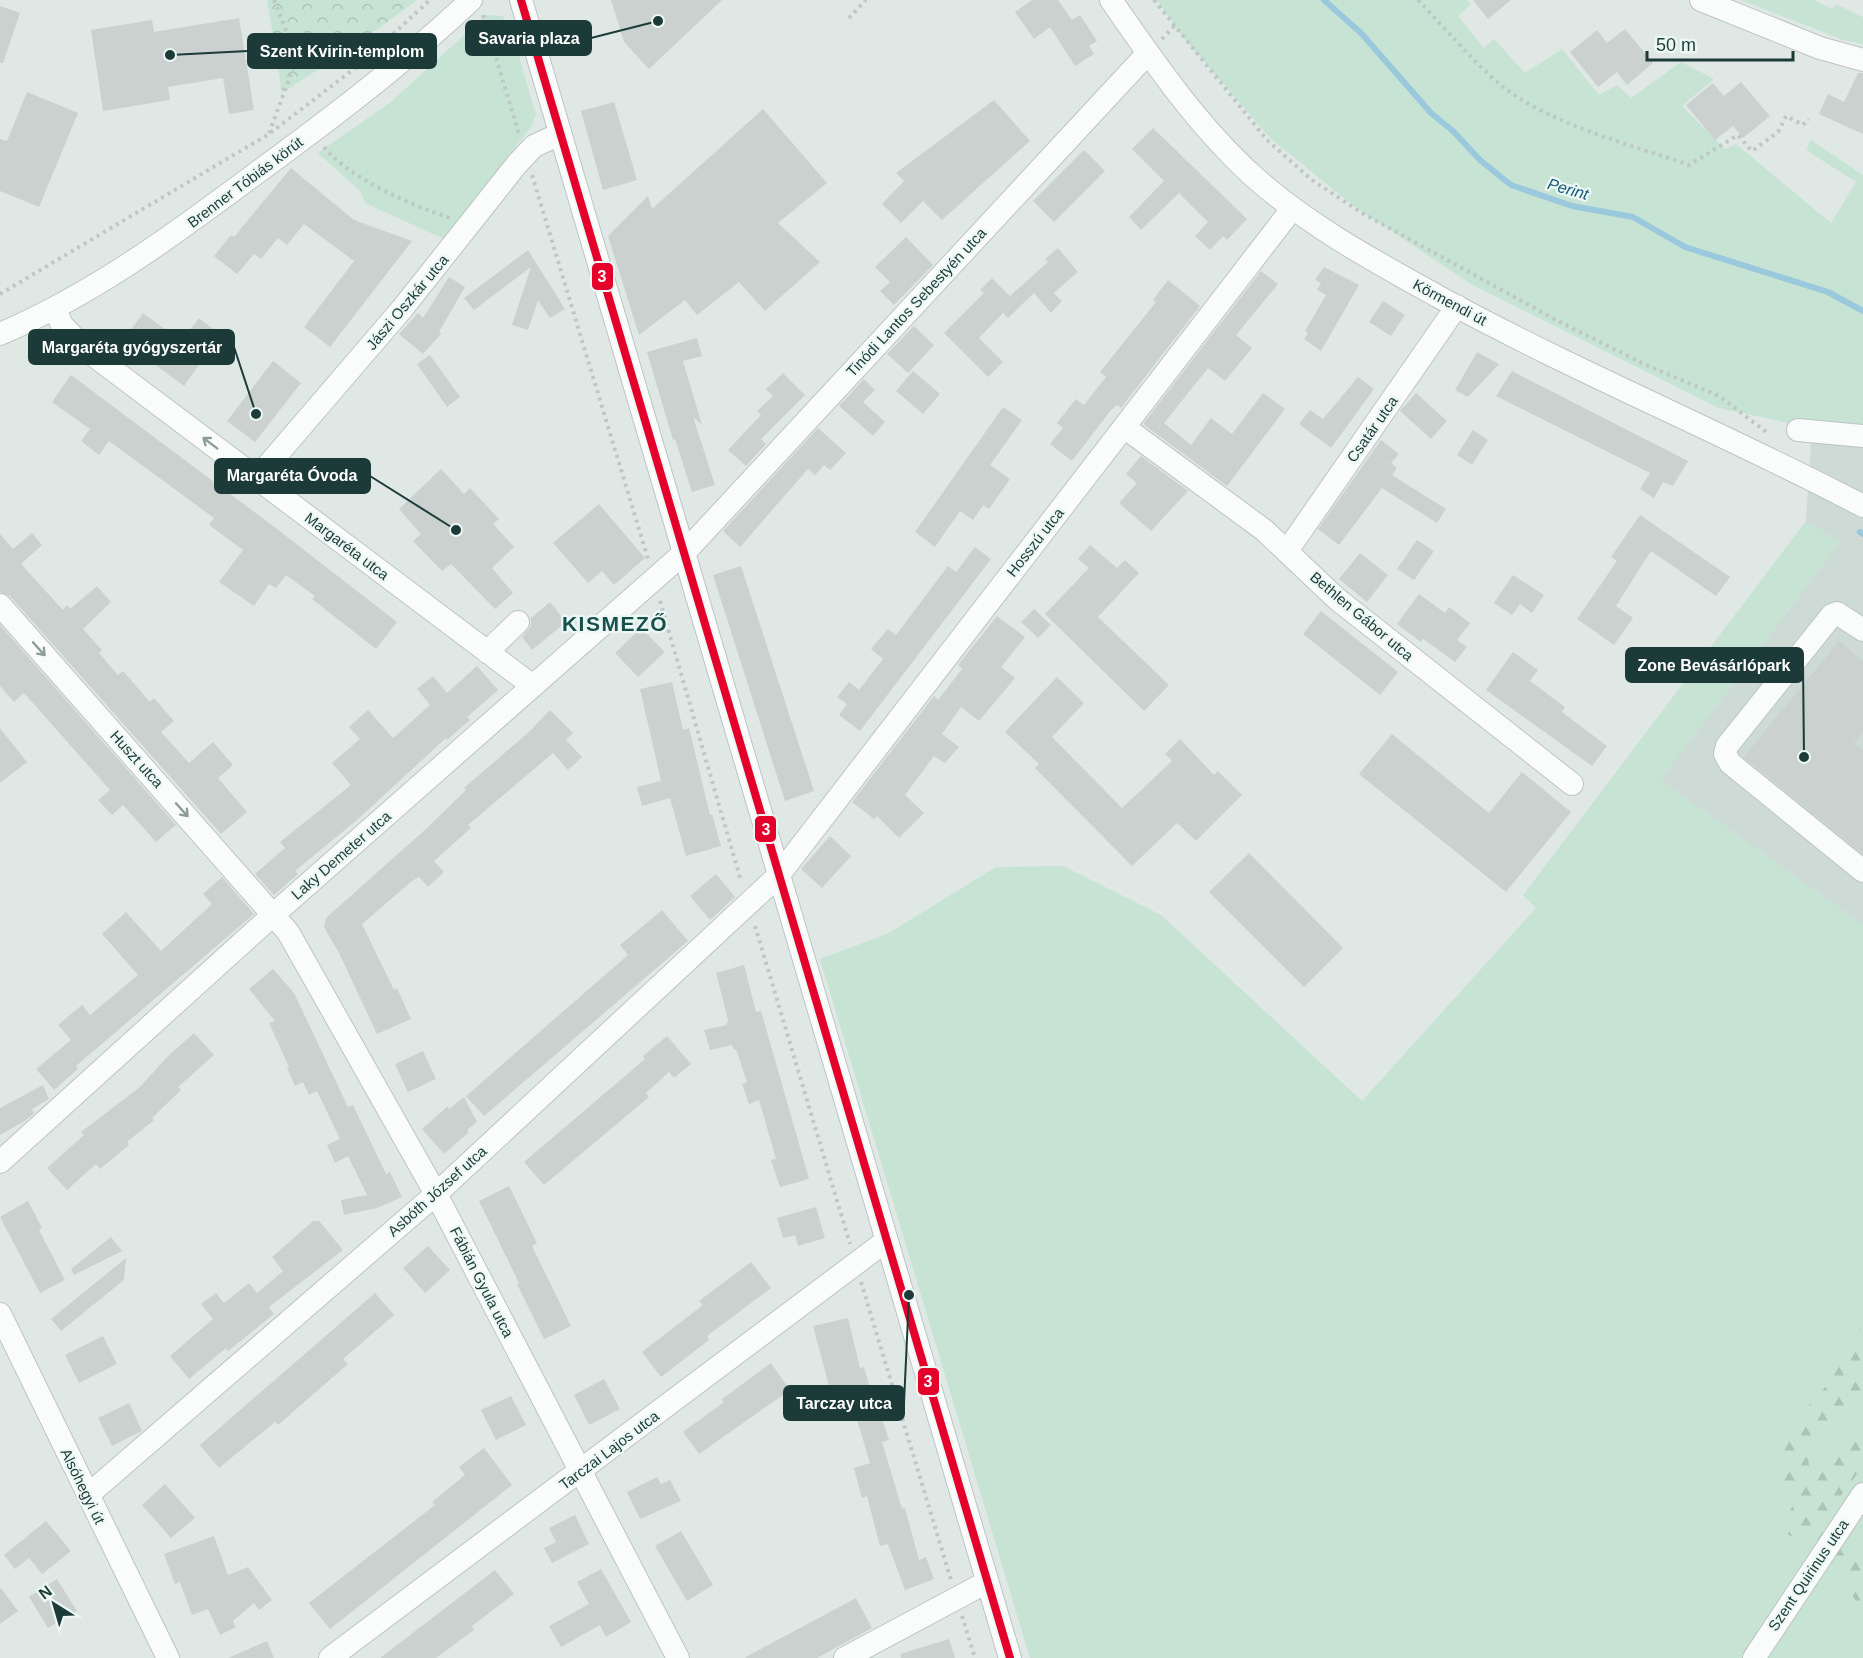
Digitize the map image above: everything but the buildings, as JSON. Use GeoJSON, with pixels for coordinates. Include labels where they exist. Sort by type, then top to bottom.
{"type":"FeatureCollection","features":[{"type":"Feature","properties":{"kind":"street"},"geometry":{"type":"LineString","coordinates":[[521,0],[1010,1658]]}},
{"type":"Feature","properties":{"kind":"street","name":"Körmendi út"},"geometry":{"type":"LineString","coordinates":[[1111,0],[1148,53],[1219,144],[1292,209],[1338,240],[1565,363],[1863,506]]}},
{"type":"Feature","properties":{"kind":"street"},"geometry":{"type":"LineString","coordinates":[[1701,0],[1820,48],[1863,60]]}},
{"type":"Feature","properties":{"kind":"street","name":"Brenner Tóbiás körút"},"geometry":{"type":"LineString","coordinates":[[0,334],[55,309],[134,262],[284,153],[477,7]]}},
{"type":"Feature","properties":{"kind":"street","name":"Tinódi Lantos Sebestyén utca"},"geometry":{"type":"LineString","coordinates":[[685,552],[1148,53]]}},
{"type":"Feature","properties":{"kind":"street","name":"Jászi Oszkár utca"},"geometry":{"type":"LineString","coordinates":[[257,478],[402,309],[526,155],[534,146],[560,134]]}},
{"type":"Feature","properties":{"kind":"street","name":"Hosszú utca"},"geometry":{"type":"LineString","coordinates":[[778,876],[1292,209]]}},
{"type":"Feature","properties":{"kind":"street","name":"Csatár utca"},"geometry":{"type":"LineString","coordinates":[[1287,550],[1457,306]]}},
{"type":"Feature","properties":{"kind":"street","name":"Margaréta utca"},"geometry":{"type":"LineString","coordinates":[[55,309],[62,325],[85,349],[533,686]]}},
{"type":"Feature","properties":{"kind":"street","name":"Bethlen Gábor utca"},"geometry":{"type":"LineString","coordinates":[[1124,427],[1264,530],[1337,599],[1572,784]]}},
{"type":"Feature","properties":{"kind":"street"},"geometry":{"type":"LineString","coordinates":[[1798,430],[1863,436]]}},
{"type":"Feature","properties":{"kind":"street","name":"Laky Demeter utca"},"geometry":{"type":"LineString","coordinates":[[0,1162],[274,914],[685,552]]}},
{"type":"Feature","properties":{"kind":"street","name":"Huszt utca"},"geometry":{"type":"LineString","coordinates":[[0,605],[274,914]]}},
{"type":"Feature","properties":{"kind":"street"},"geometry":{"type":"LineString","coordinates":[[1863,630],[1844,615],[1832,615],[1726,746],[1725,754],[1730,763],[1863,871]]}},
{"type":"Feature","properties":{"kind":"street"},"geometry":{"type":"LineString","coordinates":[[487,652],[518,622]]}},
{"type":"Feature","properties":{"kind":"street","name":"Asbóth József utca"},"geometry":{"type":"LineString","coordinates":[[88,1495],[436,1194],[778,876]]}},
{"type":"Feature","properties":{"kind":"street","name":"Fábián Gyula utca"},"geometry":{"type":"LineString","coordinates":[[274,914],[288,933],[436,1194],[678,1658]]}},
{"type":"Feature","properties":{"kind":"street","name":"Tarczai Lajos utca"},"geometry":{"type":"LineString","coordinates":[[330,1658],[581,1472],[886,1241]]}},
{"type":"Feature","properties":{"kind":"street","name":"Alsóhegyi út"},"geometry":{"type":"LineString","coordinates":[[0,1314],[168,1658]]}},
{"type":"Feature","properties":{"kind":"street","name":"Szent Quirinus utca"},"geometry":{"type":"LineString","coordinates":[[1754,1658],[1863,1494]]}},
{"type":"Feature","properties":{"kind":"street"},"geometry":{"type":"LineString","coordinates":[[845,1658],[987,1582]]}},
{"type":"Feature","properties":{"kind":"path"},"geometry":{"type":"LineString","coordinates":[[269,134],[297,58],[274,0]]}},
{"type":"Feature","properties":{"kind":"path"},"geometry":{"type":"LineString","coordinates":[[0,294],[269,134],[363,62],[430,0]]}},
{"type":"Feature","properties":{"kind":"path"},"geometry":{"type":"LineString","coordinates":[[849,18],[866,0]]}},
{"type":"Feature","properties":{"kind":"path"},"geometry":{"type":"LineString","coordinates":[[1154,0],[1267,140],[1312,180],[1362,213],[1558,321],[1646,365],[1719,396],[1770,435]]}},
{"type":"Feature","properties":{"kind":"path"},"geometry":{"type":"LineString","coordinates":[[1418,0],[1490,75],[1521,99],[1573,123],[1689,165],[1738,135],[1752,151],[1778,132],[1786,116],[1803,125],[1809,119]]}},
{"type":"Feature","properties":{"kind":"path"},"geometry":{"type":"LineString","coordinates":[[477,7],[526,155],[654,579],[748,904],[975,1658]]}},
{"type":"Feature","properties":{"kind":"path"},"geometry":{"type":"LineString","coordinates":[[297,58],[339,44]]}},
{"type":"Feature","properties":{"kind":"path"},"geometry":{"type":"LineString","coordinates":[[321,144],[331,155],[373,183],[429,211],[470,225]]}},
{"type":"Feature","properties":{"kind":"shaded area"},"geometry":{"type":"Polygon","coordinates":[[[1812,428],[1863,429],[1863,925],[1660,780],[1840,542],[1806,521],[1812,428]]]}},
{"type":"Feature","properties":{"kind":"green space"},"geometry":{"type":"Polygon","coordinates":[[[267,0],[417,0],[353,47],[282,93],[267,0]]]}},
{"type":"Feature","properties":{"kind":"green space"},"geometry":{"type":"Polygon","coordinates":[[[1157,0],[1467,0],[1471,4],[1458,16],[1484,48],[1494,39],[1525,73],[1562,49],[1599,95],[1617,85],[1631,98],[1681,62],[1714,79],[1682,106],[1725,149],[1736,144],[1831,223],[1856,182],[1806,150],[1811,140],[1863,175],[1863,429],[1812,428],[1719,408],[1471,284],[1351,204],[1271,139],[1182,36],[1157,0]]]}},
{"type":"Feature","properties":{"kind":"green space"},"geometry":{"type":"Polygon","coordinates":[[[1741,0],[1814,0],[1832,9],[1836,4],[1863,17],[1863,44],[1843,40],[1741,0]]]}},
{"type":"Feature","properties":{"kind":"green space"},"geometry":{"type":"Polygon","coordinates":[[[486,15],[502,16],[510,25],[536,115],[531,127],[444,239],[365,203],[360,191],[318,153],[391,102],[486,15]]]}},
{"type":"Feature","properties":{"kind":"green space"},"geometry":{"type":"Polygon","coordinates":[[[1806,521],[1840,542],[1660,780],[1863,925],[1863,1658],[1030,1658],[820,959],[889,933],[996,867],[1063,866],[1161,915],[1362,1101],[1536,908],[1523,895],[1806,521]]]}},
{"type":"Feature","properties":{"kind":"green space"},"geometry":{"type":"Polygon","coordinates":[[[1863,1324],[1863,1389],[1808,1456],[1811,1486],[1863,1421],[1863,1466],[1833,1506],[1863,1564],[1863,1612],[1819,1546],[1781,1532],[1795,1500],[1781,1472],[1780,1438],[1828,1384],[1863,1324]]]}},
{"type":"Feature","properties":{"kind":"waterway","name":"Perint"},"geometry":{"type":"LineString","coordinates":[[1324,0],[1361,33],[1431,113],[1453,131],[1480,160],[1511,185],[1572,206],[1633,217],[1685,247],[1828,292],[1863,311]]}},
{"type":"Feature","properties":{"kind":"transit line","name":"3"},"geometry":{"type":"LineString","coordinates":[[521,0],[1010,1658]]}},
{"type":"Feature","properties":{"kind":"place","name":"Savaria plaza"},"geometry":{"type":"Point","coordinates":[658,21]}},
{"type":"Feature","properties":{"kind":"place","name":"Szent Kvirin-templom"},"geometry":{"type":"Point","coordinates":[170,55]}},
{"type":"Feature","properties":{"kind":"place","name":"Margaréta gyógyszertár"},"geometry":{"type":"Point","coordinates":[256,414]}},
{"type":"Feature","properties":{"kind":"place","name":"Margaréta Óvoda"},"geometry":{"type":"Point","coordinates":[456,530]}},
{"type":"Feature","properties":{"kind":"place","name":"Zone Bevásárlópark"},"geometry":{"type":"Point","coordinates":[1804,757]}},
{"type":"Feature","properties":{"kind":"place","name":"Tarczay utca"},"geometry":{"type":"Point","coordinates":[909,1295]}},
{"type":"Feature","properties":{"kind":"district","name":"KISMEZŐ"},"geometry":{"type":"Point","coordinates":[615,623]}}]}
